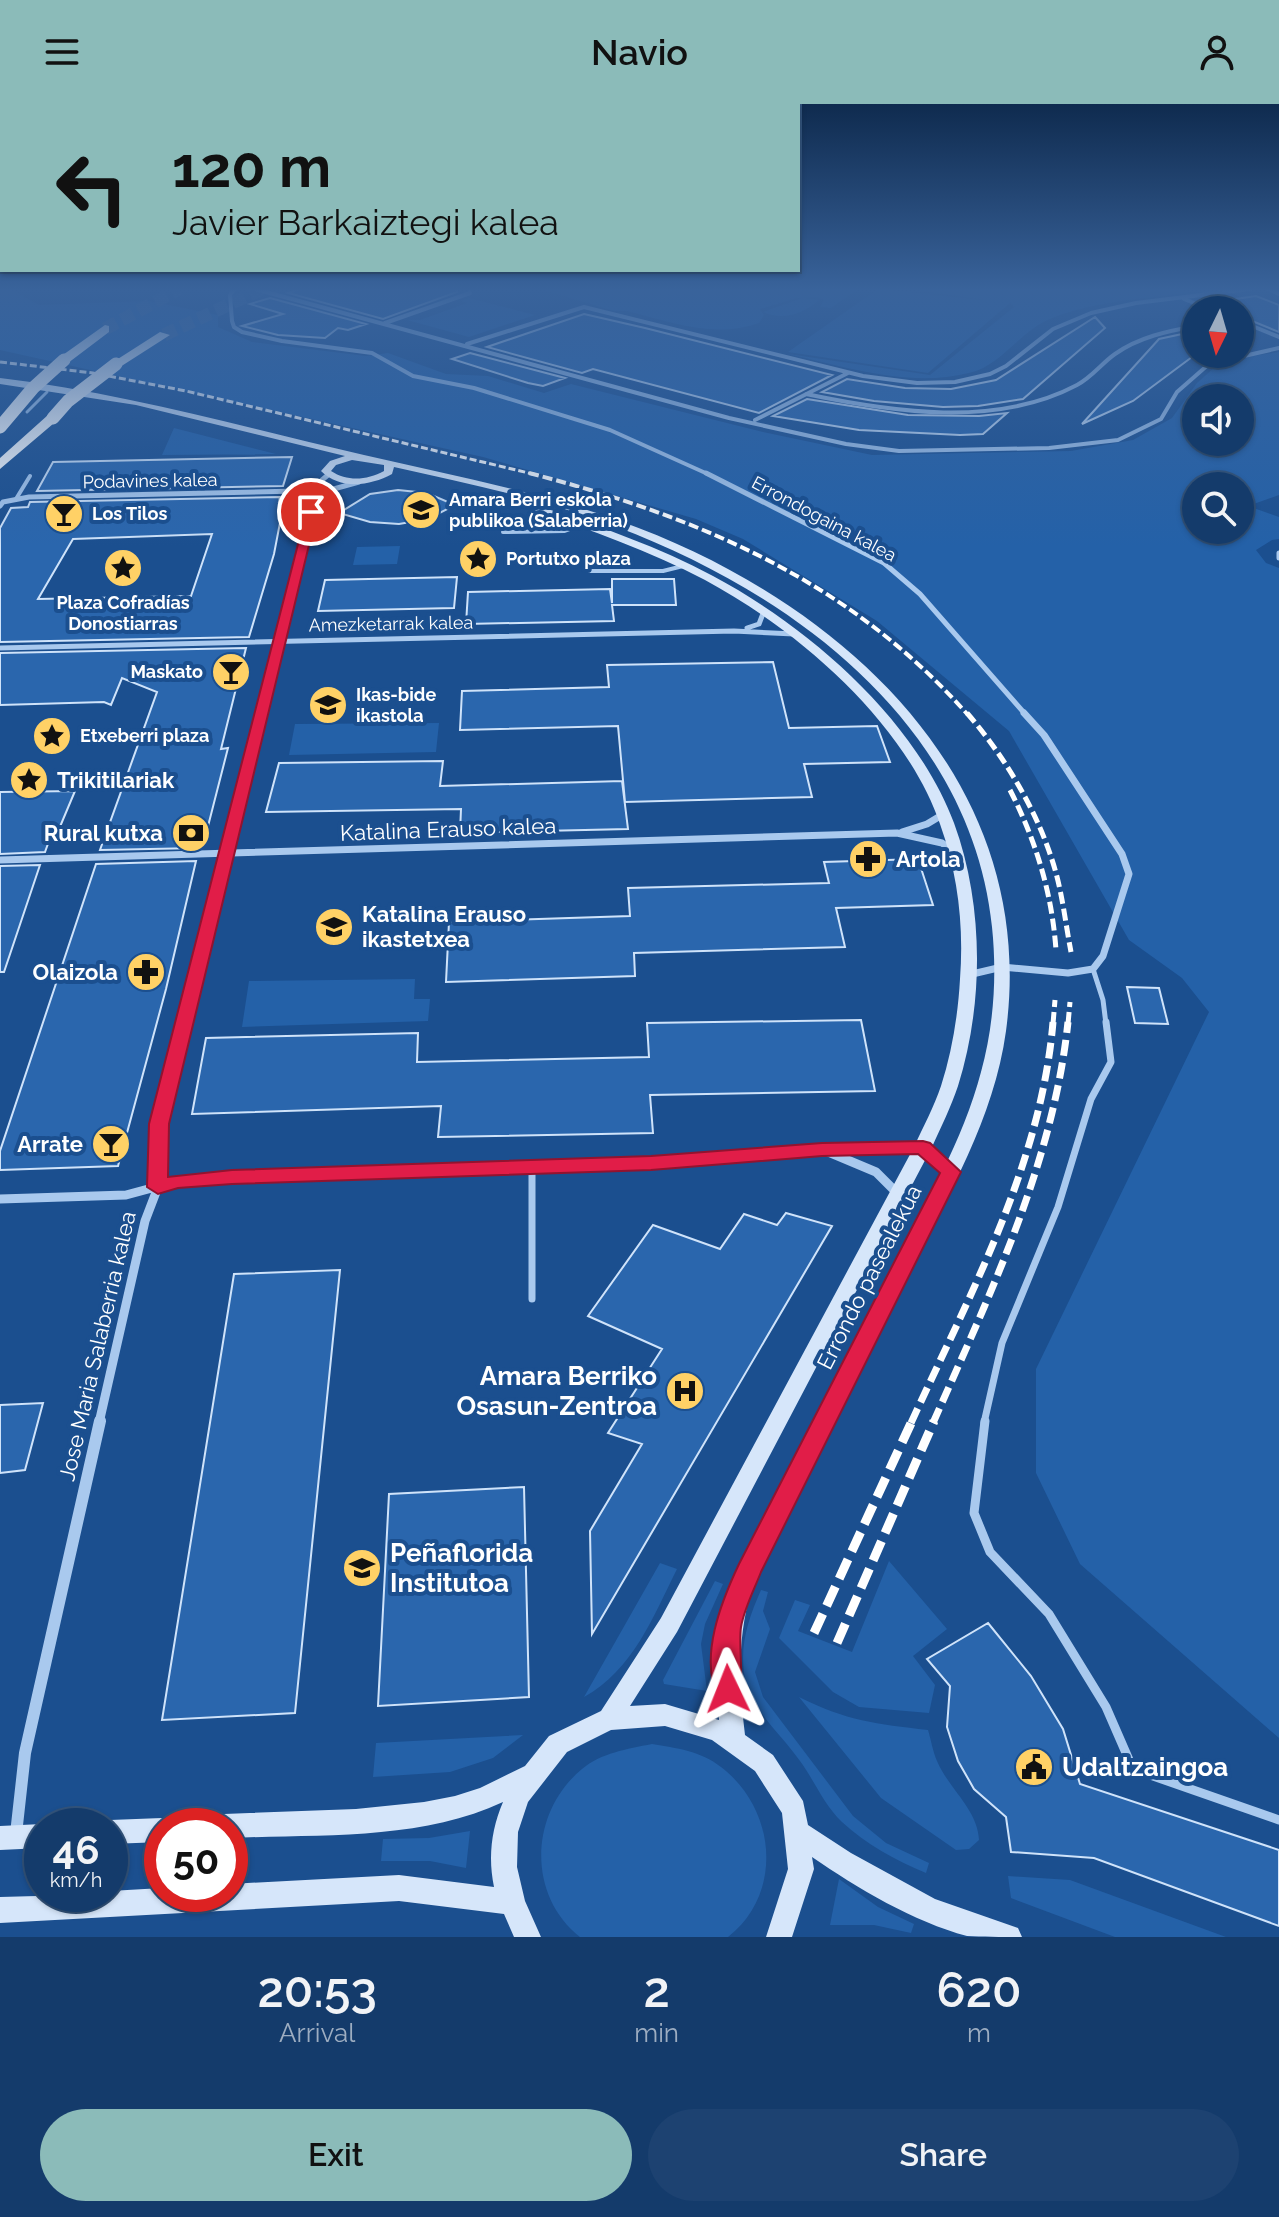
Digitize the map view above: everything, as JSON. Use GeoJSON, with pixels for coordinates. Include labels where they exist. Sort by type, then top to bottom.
{"type":"FeatureCollection","features":[{"type":"Feature","properties":{"kind":"highway"},"geometry":{"type":"LineString","coordinates":[[0,427],[48,375]]}},
{"type":"Feature","properties":{"kind":"highway"},"geometry":{"type":"LineString","coordinates":[[0,465],[29,443],[68,401],[102,375]]}},
{"type":"Feature","properties":{"kind":"main road"},"geometry":{"type":"LineString","coordinates":[[0,381],[79,390],[154,404],[372,458]]}},
{"type":"Feature","properties":{"kind":"main road"},"geometry":{"type":"LineString","coordinates":[[0,387],[143,409],[312,451],[330,469],[350,459],[372,458]]}},
{"type":"Feature","properties":{"kind":"main road","name":"Errondo pasealekua"},"geometry":{"type":"LineString","coordinates":[[372,458],[527,494],[647,536],[716,568],[776,601],[859,665],[903,709],[932,747],[955,785],[975,829],[993,891],[1002,967],[1000,1022],[992,1067],[965,1143],[740,1591],[728,1625],[725,1666],[733,1736]]}},
{"type":"Feature","properties":{"kind":"main road"},"geometry":{"type":"LineString","coordinates":[[369,480],[389,472],[389,464]]}},
{"type":"Feature","properties":{"kind":"main road","name":"Errondo pasealekua"},"geometry":{"type":"LineString","coordinates":[[330,469],[338,479],[428,480],[510,500],[583,524],[683,566],[764,611],[836,669],[875,707],[905,748],[942,815],[958,855],[964,890],[968,975],[966,1014],[953,1077],[923,1147],[669,1625],[609,1719]]}},
{"type":"Feature","properties":{"kind":"main road"},"geometry":{"type":"LineString","coordinates":[[528,1937],[509,1902],[502,1858],[509,1815],[528,1777],[550,1752],[578,1732],[609,1719],[641,1714],[672,1714],[733,1736],[764,1762],[788,1796],[801,1834],[803,1872],[794,1908],[779,1937]]}},
{"type":"Feature","properties":{"kind":"main road"},"geometry":{"type":"LineString","coordinates":[[248,1825],[391,1817],[447,1809],[483,1799],[528,1777]]}},
{"type":"Feature","properties":{"kind":"main road"},"geometry":{"type":"LineString","coordinates":[[801,1834],[842,1862],[929,1910],[1009,1937]]}},
{"type":"Feature","properties":{"kind":"main road"},"geometry":{"type":"LineString","coordinates":[[0,1910],[399,1888],[509,1902]]}},
{"type":"Feature","properties":{"kind":"street","name":"Errondogaina kalea"},"geometry":{"type":"LineString","coordinates":[[410,375],[474,388],[610,430],[683,462],[884,563],[920,594],[1044,735],[1122,854],[1129,874],[1103,956],[1093,969]]}},
{"type":"Feature","properties":{"kind":"street"},"geometry":{"type":"LineString","coordinates":[[576,375],[688,406],[859,446],[913,451],[1049,448],[1118,440],[1161,419],[1177,392],[1193,375]]}},
{"type":"Feature","properties":{"kind":"street"},"geometry":{"type":"LineString","coordinates":[[755,420],[845,375]]}},
{"type":"Feature","properties":{"kind":"street"},"geometry":{"type":"LineString","coordinates":[[858,375],[906,382],[985,375]]}},
{"type":"Feature","properties":{"kind":"street"},"geometry":{"type":"LineString","coordinates":[[806,394],[837,402],[896,409],[927,411],[1002,407],[1060,393],[1091,375]]}},
{"type":"Feature","properties":{"kind":"street"},"geometry":{"type":"LineString","coordinates":[[688,406],[776,427]]}},
{"type":"Feature","properties":{"kind":"street","name":"Podavines kalea"},"geometry":{"type":"LineString","coordinates":[[1,504],[16,499],[298,491],[316,485],[330,469]]}},
{"type":"Feature","properties":{"kind":"street"},"geometry":{"type":"LineString","coordinates":[[298,491],[314,501],[327,491],[369,480]]}},
{"type":"Feature","properties":{"kind":"street","name":"Jose Maria Salaberria kalea"},"geometry":{"type":"LineString","coordinates":[[8,1838],[145,1221],[158,1187],[159,1124],[314,501]]}},
{"type":"Feature","properties":{"kind":"street"},"geometry":{"type":"LineString","coordinates":[[734,631],[759,624],[764,611]]}},
{"type":"Feature","properties":{"kind":"street","name":"Amezketarrak kalea"},"geometry":{"type":"LineString","coordinates":[[0,648],[734,631],[794,634]]}},
{"type":"Feature","properties":{"kind":"street","name":"Katalina Erauso kalea"},"geometry":{"type":"LineString","coordinates":[[897,833],[927,824],[942,815]]}},
{"type":"Feature","properties":{"kind":"street","name":"Katalina Erauso kalea"},"geometry":{"type":"LineString","coordinates":[[0,860],[897,833],[942,843],[958,855]]}},
{"type":"Feature","properties":{"kind":"street"},"geometry":{"type":"LineString","coordinates":[[968,975],[1002,967],[1068,973],[1093,969]]}},
{"type":"Feature","properties":{"kind":"street"},"geometry":{"type":"LineString","coordinates":[[0,1199],[126,1195],[178,1181],[232,1177],[651,1163],[822,1149],[923,1147],[951,1172]]}},
{"type":"Feature","properties":{"kind":"street"},"geometry":{"type":"LineString","coordinates":[[822,1149],[873,1169],[889,1180],[898,1194]]}},
{"type":"Feature","properties":{"kind":"lane"},"geometry":{"type":"LineString","coordinates":[[27,412],[47,392]]}},
{"type":"Feature","properties":{"kind":"lane"},"geometry":{"type":"LineString","coordinates":[[16,499],[30,476]]}},
{"type":"Feature","properties":{"kind":"lane"},"geometry":{"type":"LineString","coordinates":[[503,532],[564,531],[583,524]]}},
{"type":"Feature","properties":{"kind":"lane"},"geometry":{"type":"LineString","coordinates":[[588,571],[663,571],[683,566]]}},
{"type":"Feature","properties":{"kind":"lane"},"geometry":{"type":"LineString","coordinates":[[1093,969],[1103,1000],[1111,1062],[1091,1099],[1058,1207],[1002,1343],[984,1425],[974,1513],[990,1552],[1049,1614],[1106,1707],[1133,1769],[1279,1820]]}},
{"type":"Feature","properties":{"kind":"lane"},"geometry":{"type":"LineString","coordinates":[[532,1167],[532,1299]]}},
{"type":"Feature","properties":{"kind":"shaded area"},"geometry":{"type":"Polygon","coordinates":[[[111,375],[457,375],[488,376],[544,393],[571,384],[763,432],[872,455],[1071,451],[1133,440],[1172,418],[1182,404],[1182,456],[1254,456],[1254,384],[1196,384],[1207,375],[1279,375],[1279,495],[1254,504],[1254,472],[1182,472],[1182,544],[1254,544],[1254,508],[1279,517],[1279,539],[1256,550],[1266,563],[1279,568],[1279,1738],[1080,1564],[1036,1473],[1036,1369],[1209,1012],[1182,978],[1129,940],[1009,731],[877,621],[743,539],[696,519],[483,457],[111,375]]]}},
{"type":"Feature","properties":{"kind":"shaded area"},"geometry":{"type":"Polygon","coordinates":[[[882,375],[927,375],[960,375],[923,378],[882,375]]]}},
{"type":"Feature","properties":{"kind":"shaded area"},"geometry":{"type":"Polygon","coordinates":[[[174,428],[276,454],[162,455],[174,428]]]}},
{"type":"Feature","properties":{"kind":"shaded area"},"geometry":{"type":"Polygon","coordinates":[[[400,546],[397,564],[353,565],[357,547],[400,546]]]}},
{"type":"Feature","properties":{"kind":"shaded area"},"geometry":{"type":"Polygon","coordinates":[[[439,723],[436,752],[289,755],[295,724],[439,723]]]}},
{"type":"Feature","properties":{"kind":"shaded area"},"geometry":{"type":"Polygon","coordinates":[[[415,979],[414,999],[430,999],[428,1021],[242,1027],[249,981],[415,979]]]}},
{"type":"Feature","properties":{"kind":"shaded area"},"geometry":{"type":"Polygon","coordinates":[[[889,1561],[947,1629],[913,1656],[935,1685],[929,1713],[859,1707],[833,1692],[779,1638],[795,1600],[810,1605],[798,1631],[852,1652],[889,1561]]]}},
{"type":"Feature","properties":{"kind":"shaded area"},"geometry":{"type":"Polygon","coordinates":[[[660,1563],[677,1569],[640,1641],[616,1672],[584,1697],[660,1563]]]}},
{"type":"Feature","properties":{"kind":"shaded area"},"geometry":{"type":"Polygon","coordinates":[[[715,1581],[723,1584],[705,1624],[701,1644],[707,1691],[664,1684],[663,1680],[715,1581]]]}},
{"type":"Feature","properties":{"kind":"shaded area"},"geometry":{"type":"Polygon","coordinates":[[[761,1590],[768,1592],[763,1611],[770,1629],[755,1672],[763,1697],[853,1816],[886,1843],[929,1863],[926,1873],[881,1851],[842,1822],[752,1698],[744,1673],[743,1651],[749,1620],[761,1590]]]}},
{"type":"Feature","properties":{"kind":"shaded area"},"geometry":{"type":"Polygon","coordinates":[[[799,1697],[862,1720],[928,1730],[937,1761],[974,1819],[979,1840],[969,1849],[956,1850],[881,1798],[799,1697]]]}},
{"type":"Feature","properties":{"kind":"shaded area"},"geometry":{"type":"Polygon","coordinates":[[[523,1735],[493,1758],[450,1772],[373,1777],[376,1743],[523,1735]]]}},
{"type":"Feature","properties":{"kind":"shaded area"},"geometry":{"type":"Polygon","coordinates":[[[652,1744],[697,1754],[713,1762],[739,1785],[753,1805],[762,1828],[766,1851],[765,1875],[758,1898],[746,1919],[728,1937],[580,1937],[562,1919],[550,1899],[543,1876],[541,1853],[544,1830],[552,1807],[565,1787],[597,1759],[652,1744]]]}},
{"type":"Feature","properties":{"kind":"shaded area"},"geometry":{"type":"Polygon","coordinates":[[[470,1831],[466,1868],[430,1861],[381,1861],[383,1839],[429,1838],[470,1831]]]}},
{"type":"Feature","properties":{"kind":"shaded area"},"geometry":{"type":"Polygon","coordinates":[[[1008,1876],[1070,1880],[1226,1937],[1115,1937],[1011,1898],[1008,1876]]]}},
{"type":"Feature","properties":{"kind":"shaded area"},"geometry":{"type":"Polygon","coordinates":[[[839,1879],[878,1907],[914,1924],[911,1933],[874,1925],[830,1925],[839,1879]]]}},
{"type":"Feature","properties":{"kind":"building"},"geometry":{"type":"Polygon","coordinates":[[[501,375],[552,375],[565,378],[543,386],[501,375]]]}},
{"type":"Feature","properties":{"kind":"building"},"geometry":{"type":"Polygon","coordinates":[[[614,375],[832,375],[759,413],[614,375]]]}},
{"type":"Feature","properties":{"kind":"building"},"geometry":{"type":"Polygon","coordinates":[[[1005,375],[1051,375],[1023,399],[978,406],[943,407],[874,401],[822,392],[847,379],[905,388],[951,389],[996,380],[1005,375]]]}},
{"type":"Feature","properties":{"kind":"building"},"geometry":{"type":"Polygon","coordinates":[[[1127,375],[1168,375],[1133,401],[1082,424],[1127,375]]]}},
{"type":"Feature","properties":{"kind":"building"},"geometry":{"type":"Polygon","coordinates":[[[807,399],[908,415],[979,416],[1007,413],[983,434],[960,435],[859,430],[773,416],[807,399]]]}},
{"type":"Feature","properties":{"kind":"building"},"geometry":{"type":"Polygon","coordinates":[[[292,457],[283,486],[37,491],[53,462],[292,457]]]}},
{"type":"Feature","properties":{"kind":"building"},"geometry":{"type":"Polygon","coordinates":[[[398,490],[427,493],[455,505],[428,519],[399,524],[370,522],[339,513],[370,494],[398,490]]]}},
{"type":"Feature","properties":{"kind":"building"},"geometry":{"type":"Polygon","coordinates":[[[280,497],[279,502],[284,502],[274,554],[249,637],[0,642],[0,528],[11,508],[28,507],[30,502],[280,497]],[[212,534],[73,539],[38,599],[191,596],[212,534]]]}},
{"type":"Feature","properties":{"kind":"building"},"geometry":{"type":"Polygon","coordinates":[[[457,577],[454,608],[318,611],[325,580],[457,577]]]}},
{"type":"Feature","properties":{"kind":"building"},"geometry":{"type":"Polygon","coordinates":[[[612,579],[674,579],[676,605],[612,605],[614,621],[466,624],[468,592],[610,589],[612,603],[612,579]]]}},
{"type":"Feature","properties":{"kind":"building"},"geometry":{"type":"Polygon","coordinates":[[[246,648],[221,749],[228,748],[205,838],[201,839],[199,848],[100,850],[157,692],[122,678],[111,705],[104,702],[0,705],[0,653],[246,648]]]}},
{"type":"Feature","properties":{"kind":"building"},"geometry":{"type":"Polygon","coordinates":[[[773,662],[789,728],[877,726],[890,762],[804,764],[812,797],[625,802],[618,726],[460,730],[462,691],[609,687],[607,665],[773,662]]]}},
{"type":"Feature","properties":{"kind":"building"},"geometry":{"type":"Polygon","coordinates":[[[443,761],[440,786],[622,781],[628,829],[460,833],[461,809],[266,812],[279,763],[443,761]]]}},
{"type":"Feature","properties":{"kind":"building"},"geometry":{"type":"Polygon","coordinates":[[[75,791],[54,841],[49,841],[45,852],[0,854],[0,792],[75,791]]]}},
{"type":"Feature","properties":{"kind":"building"},"geometry":{"type":"Polygon","coordinates":[[[918,859],[933,905],[836,908],[845,947],[634,953],[635,976],[446,982],[449,922],[630,916],[628,888],[829,883],[824,862],[918,859]]]}},
{"type":"Feature","properties":{"kind":"building"},"geometry":{"type":"Polygon","coordinates":[[[196,861],[166,989],[118,1166],[0,1170],[0,1151],[96,864],[196,861]]]}},
{"type":"Feature","properties":{"kind":"building"},"geometry":{"type":"Polygon","coordinates":[[[40,865],[4,972],[0,972],[0,866],[40,865]]]}},
{"type":"Feature","properties":{"kind":"building"},"geometry":{"type":"Polygon","coordinates":[[[1127,987],[1159,988],[1168,1024],[1135,1023],[1127,987]]]}},
{"type":"Feature","properties":{"kind":"building"},"geometry":{"type":"Polygon","coordinates":[[[861,1020],[875,1091],[650,1095],[653,1133],[438,1137],[441,1106],[192,1114],[206,1038],[418,1033],[417,1062],[649,1057],[647,1023],[861,1020]]]}},
{"type":"Feature","properties":{"kind":"building","name":"Amara Berriko Osasun-Zentroa"},"geometry":{"type":"Polygon","coordinates":[[[786,1213],[832,1226],[592,1634],[590,1531],[642,1444],[608,1433],[662,1349],[588,1316],[653,1225],[720,1249],[744,1214],[777,1225],[786,1213]]]}},
{"type":"Feature","properties":{"kind":"building"},"geometry":{"type":"Polygon","coordinates":[[[340,1270],[295,1713],[162,1720],[234,1274],[340,1270]]]}},
{"type":"Feature","properties":{"kind":"building"},"geometry":{"type":"Polygon","coordinates":[[[43,1403],[25,1470],[0,1473],[0,1405],[43,1403]]]}},
{"type":"Feature","properties":{"kind":"building"},"geometry":{"type":"Polygon","coordinates":[[[524,1487],[529,1697],[378,1706],[389,1494],[524,1487]]]}},
{"type":"Feature","properties":{"kind":"building","name":"Udaltzaingoa"},"geometry":{"type":"Polygon","coordinates":[[[988,1623],[1031,1676],[1063,1729],[1080,1784],[1279,1850],[1279,1926],[1094,1858],[1011,1852],[1006,1817],[974,1789],[958,1761],[947,1727],[950,1686],[927,1659],[988,1623]]]}},
{"type":"Feature","properties":{"kind":"railway"},"geometry":{"type":"LineString","coordinates":[[101,375],[186,391],[531,474]]}},
{"type":"Feature","properties":{"kind":"railway"},"geometry":{"type":"LineString","coordinates":[[531,474],[537,475]]}},
{"type":"Feature","properties":{"kind":"railway"},"geometry":{"type":"LineString","coordinates":[[531,474],[653,511],[768,560],[822,591],[874,627],[922,668],[968,715]]}},
{"type":"Feature","properties":{"kind":"railway"},"geometry":{"type":"LineString","coordinates":[[967,713],[1008,768],[1041,830],[1058,883],[1071,952]]}},
{"type":"Feature","properties":{"kind":"railway"},"geometry":{"type":"LineString","coordinates":[[1010,790],[1028,828],[1041,868],[1051,908],[1056,950]]}},
{"type":"Feature","properties":{"kind":"railway"},"geometry":{"type":"LineString","coordinates":[[1053,1024],[1055,1000]]}},
{"type":"Feature","properties":{"kind":"railway"},"geometry":{"type":"LineString","coordinates":[[1068,1024],[1070,1002]]}},
{"type":"Feature","properties":{"kind":"railway"},"geometry":{"type":"LineString","coordinates":[[911,1423],[979,1277],[1018,1178],[1046,1075],[1053,1022]]}},
{"type":"Feature","properties":{"kind":"railway"},"geometry":{"type":"LineString","coordinates":[[933,1423],[997,1277],[1034,1177],[1049,1126],[1068,1022]]}},
{"type":"Feature","properties":{"kind":"railway"},"geometry":{"type":"LineString","coordinates":[[814,1633],[912,1421]]}},
{"type":"Feature","properties":{"kind":"railway"},"geometry":{"type":"LineString","coordinates":[[837,1643],[934,1421]]}},
{"type":"Feature","properties":{"kind":"place","name":"Amara Berri eskola publikoa (Salaberria)"},"geometry":{"type":"Point","coordinates":[421,510]}},
{"type":"Feature","properties":{"kind":"place","name":"Los Tilos"},"geometry":{"type":"Point","coordinates":[64,514]}},
{"type":"Feature","properties":{"kind":"place","name":"Portutxo plaza"},"geometry":{"type":"Point","coordinates":[478,559]}},
{"type":"Feature","properties":{"kind":"place","name":"Plaza Cofradías Donostiarras"},"geometry":{"type":"Point","coordinates":[123,568]}},
{"type":"Feature","properties":{"kind":"place","name":"Maskato"},"geometry":{"type":"Point","coordinates":[231,672]}},
{"type":"Feature","properties":{"kind":"place","name":"Ikas-bide ikastola"},"geometry":{"type":"Point","coordinates":[328,705]}},
{"type":"Feature","properties":{"kind":"place","name":"Etxeberri plaza"},"geometry":{"type":"Point","coordinates":[52,736]}},
{"type":"Feature","properties":{"kind":"place","name":"Trikitilariak"},"geometry":{"type":"Point","coordinates":[29,780]}},
{"type":"Feature","properties":{"kind":"place","name":"Rural kutxa"},"geometry":{"type":"Point","coordinates":[191,833]}},
{"type":"Feature","properties":{"kind":"place","name":"Artola"},"geometry":{"type":"Point","coordinates":[868,859]}},
{"type":"Feature","properties":{"kind":"place","name":"Katalina Erauso ikastetxea"},"geometry":{"type":"Point","coordinates":[334,927]}},
{"type":"Feature","properties":{"kind":"place","name":"Olaizola"},"geometry":{"type":"Point","coordinates":[146,972]}},
{"type":"Feature","properties":{"kind":"place","name":"Arrate"},"geometry":{"type":"Point","coordinates":[111,1144]}},
{"type":"Feature","properties":{"kind":"place","name":"Amara Berriko Osasun-Zentroa"},"geometry":{"type":"Point","coordinates":[685,1391]}},
{"type":"Feature","properties":{"kind":"place","name":"Peñaflorida Institutoa"},"geometry":{"type":"Point","coordinates":[362,1568]}},
{"type":"Feature","properties":{"kind":"place","name":"Udaltzaingoa"},"geometry":{"type":"Point","coordinates":[1034,1767]}},
{"type":"Feature","properties":{"kind":"route"},"geometry":{"type":"LineString","coordinates":[[311,512],[159,1124],[158,1187],[178,1181],[232,1177],[651,1163],[822,1149],[923,1147],[951,1172],[748,1572],[728,1625],[725,1666],[728,1689]]}}]}
